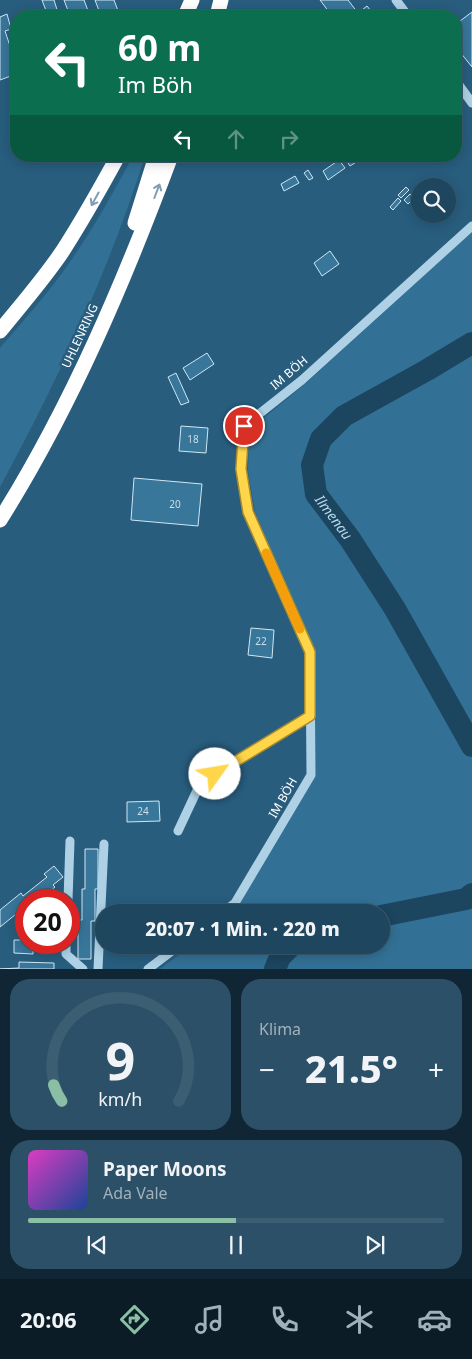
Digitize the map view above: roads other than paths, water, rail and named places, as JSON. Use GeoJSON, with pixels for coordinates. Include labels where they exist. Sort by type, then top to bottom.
{"type":"FeatureCollection","features":[{"type":"Feature","properties":{"kind":"highway"},"geometry":{"type":"LineString","coordinates":[[0,330],[61,254],[89,210],[115,162]]}},
{"type":"Feature","properties":{"kind":"highway"},"geometry":{"type":"LineString","coordinates":[[106,318],[154,162]]}},
{"type":"Feature","properties":{"kind":"highway","name":"UHLENRING"},"geometry":{"type":"LineString","coordinates":[[0,520],[34,464],[106,318],[168,162]]}},
{"type":"Feature","properties":{"kind":"street"},"geometry":{"type":"LineString","coordinates":[[462,89],[472,103]]}},
{"type":"Feature","properties":{"kind":"street","name":"IM BÖH"},"geometry":{"type":"LineString","coordinates":[[235,904],[310,774],[310,652],[248,512],[241,469],[244,426],[302,380],[472,226]]}},
{"type":"Feature","properties":{"kind":"street"},"geometry":{"type":"LineString","coordinates":[[178,831],[200,784],[310,716]]}},
{"type":"Feature","properties":{"kind":"street"},"geometry":{"type":"LineString","coordinates":[[68,889],[70,841]]}},
{"type":"Feature","properties":{"kind":"street"},"geometry":{"type":"LineString","coordinates":[[98,969],[104,844]]}},
{"type":"Feature","properties":{"kind":"street"},"geometry":{"type":"LineString","coordinates":[[66,954],[83,969]]}},
{"type":"Feature","properties":{"kind":"street"},"geometry":{"type":"LineString","coordinates":[[148,969],[168,954]]}},
{"type":"Feature","properties":{"kind":"waterway","name":"Ilmenau"},"geometry":{"type":"LineString","coordinates":[[472,343],[344,416],[321,439],[312,465],[316,494],[350,539],[395,609],[472,746]]}},
{"type":"Feature","properties":{"kind":"waterway","name":"Ilmenau"},"geometry":{"type":"LineString","coordinates":[[390,914],[466,899],[472,894]]}},
{"type":"Feature","properties":{"kind":"waterway","name":"Ilmenau"},"geometry":{"type":"LineString","coordinates":[[275,969],[283,954]]}}]}
